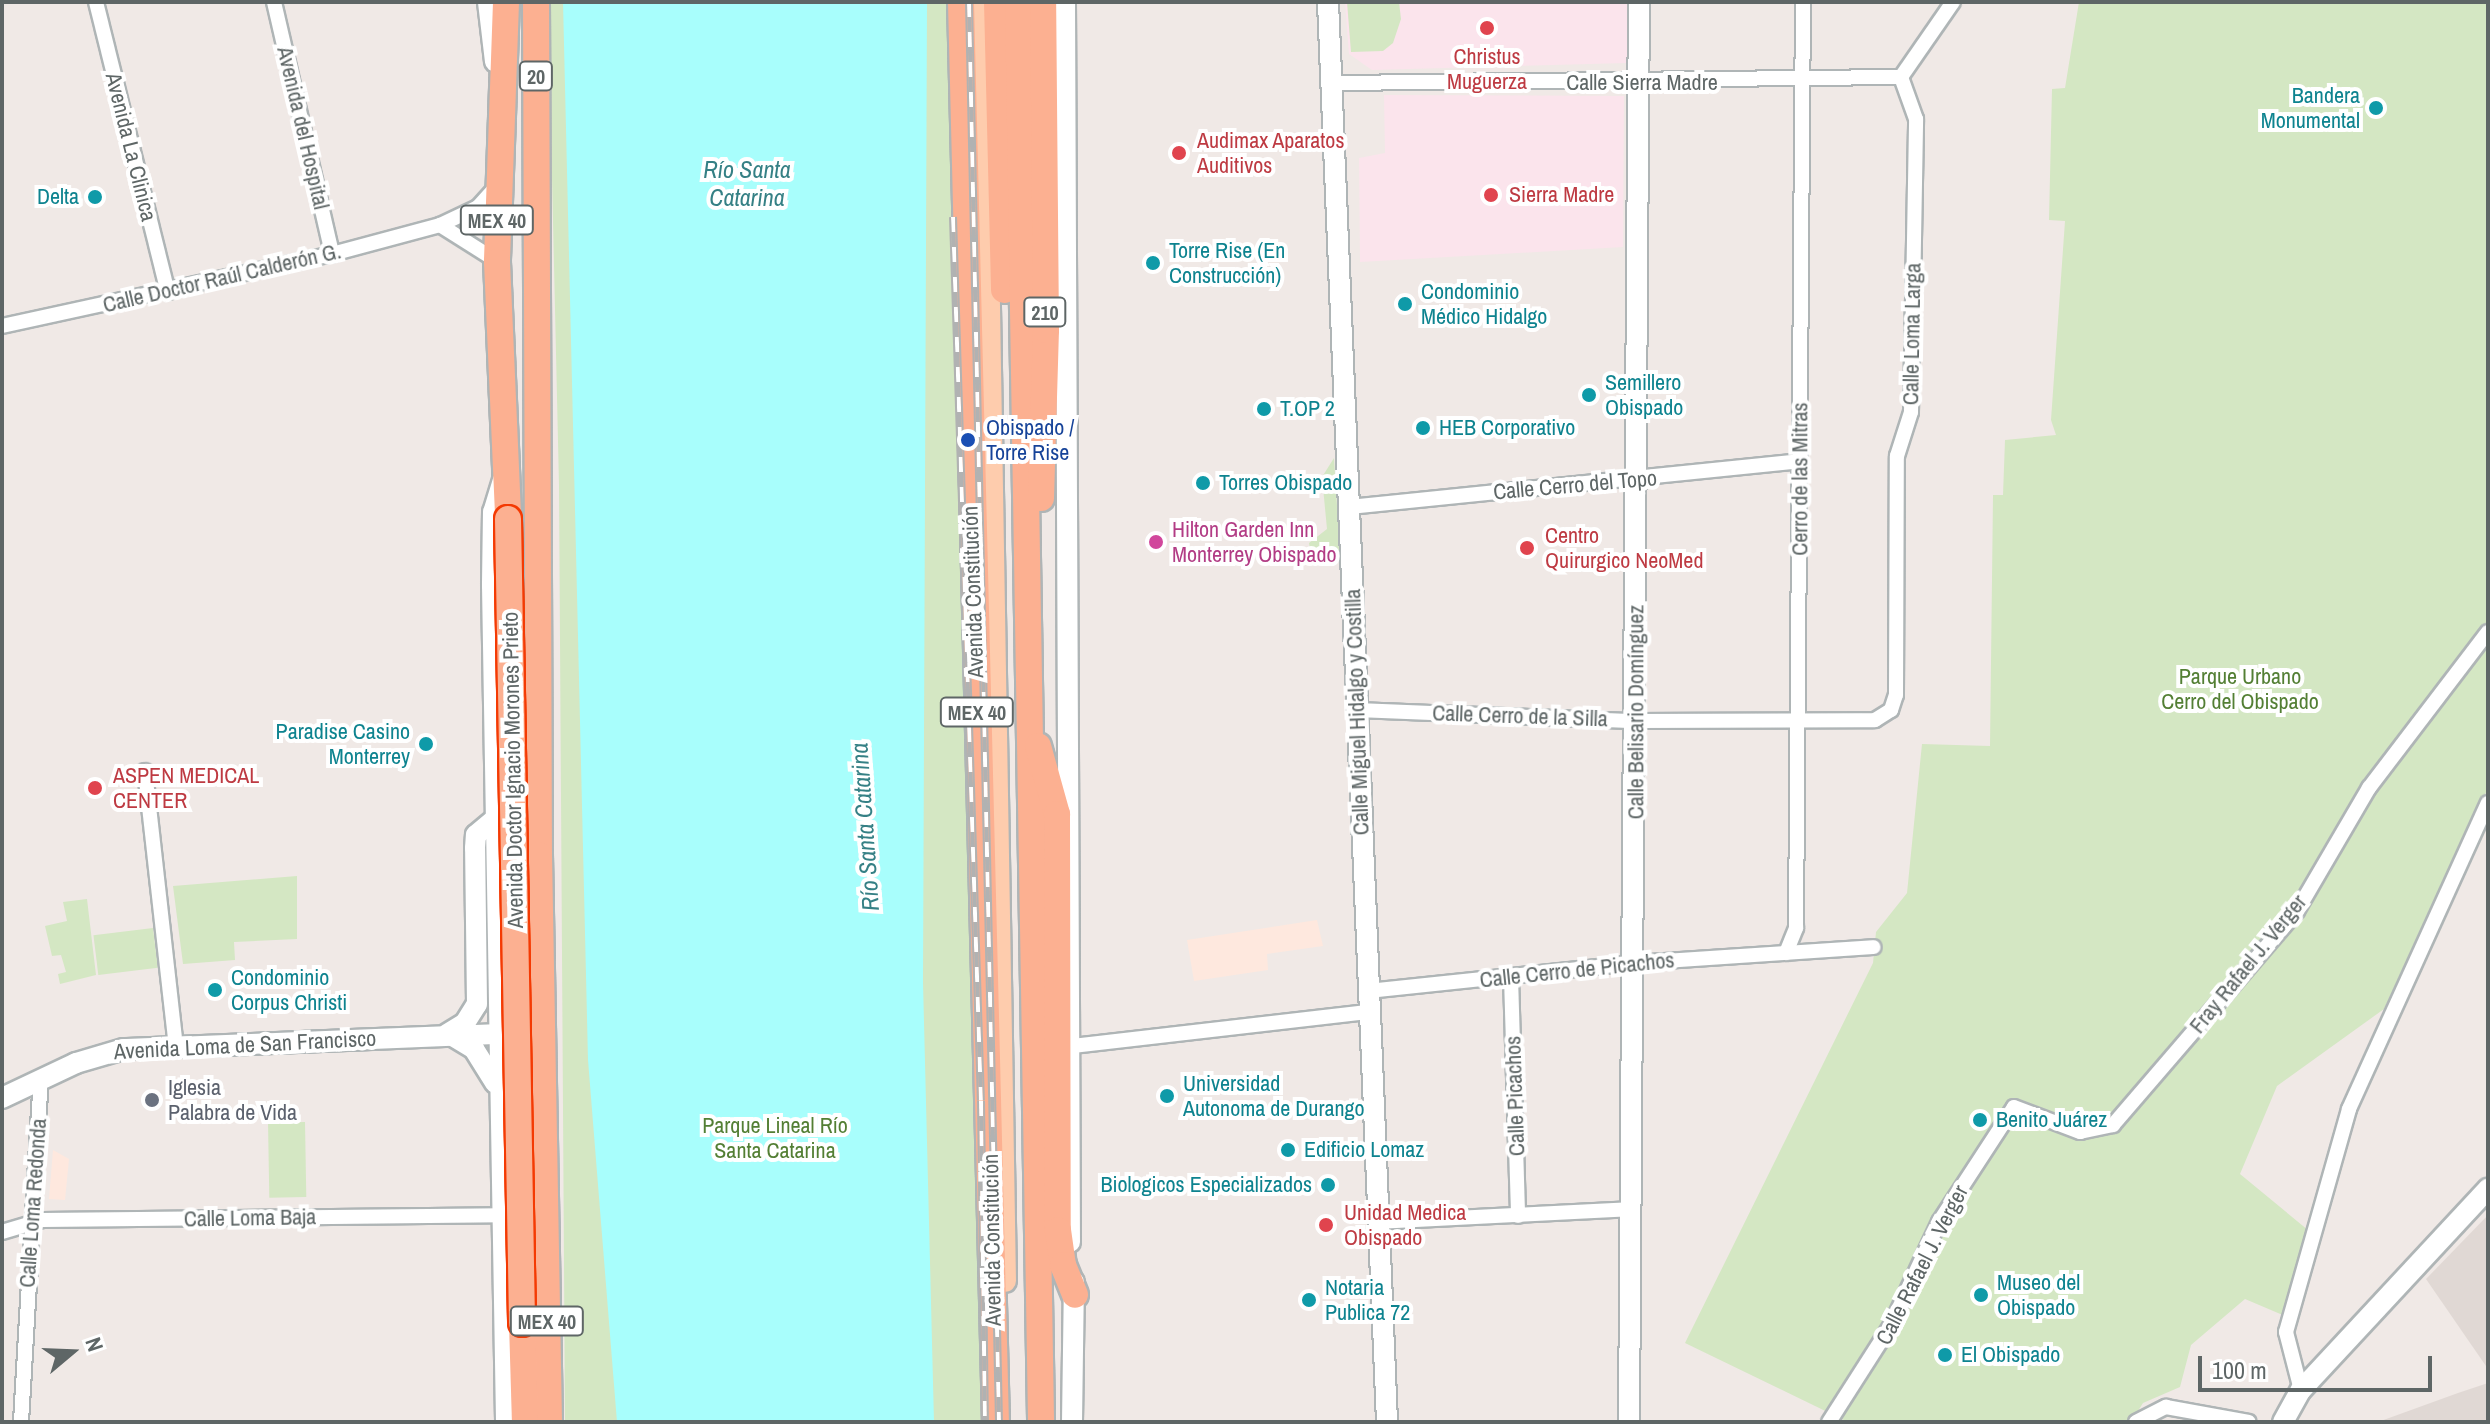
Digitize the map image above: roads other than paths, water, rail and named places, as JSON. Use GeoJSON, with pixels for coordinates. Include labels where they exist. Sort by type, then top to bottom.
{"type":"FeatureCollection","features":[{"type":"Feature","properties":{"kind":"highway","name":"Avenida Doctor Ignacio Morones Prieto"},"geometry":{"type":"LineString","coordinates":[[506,2],[497,185],[497,262],[508,519],[525,1422]]}},
{"type":"Feature","properties":{"kind":"highway","name":"Avenida Doctor Ignacio Morones Prieto"},"geometry":{"type":"LineString","coordinates":[[521,2],[536,149]]}},
{"type":"Feature","properties":{"kind":"highway","name":"Avenida Doctor Ignacio Morones Prieto"},"geometry":{"type":"LineString","coordinates":[[536,2],[549,1422]]}},
{"type":"Feature","properties":{"kind":"highway","name":"Avenida Constitución"},"geometry":{"type":"LineString","coordinates":[[961,2],[996,1422]]}},
{"type":"Feature","properties":{"kind":"highway"},"geometry":{"type":"LineString","coordinates":[[997,2],[1008,406],[1024,480]]}},
{"type":"Feature","properties":{"kind":"highway","name":"Avenida Constitución"},"geometry":{"type":"LineString","coordinates":[[1018,2],[1041,1422]]}},
{"type":"Feature","properties":{"kind":"highway","name":"210"},"geometry":{"type":"LineString","coordinates":[[1026,619],[1038,572],[1046,330],[1043,2]]}},
{"type":"Feature","properties":{"kind":"highway"},"geometry":{"type":"LineString","coordinates":[[1031,732],[1057,814],[1058,1230],[1075,1295]]}},
{"type":"Feature","properties":{"kind":"highway"},"geometry":{"type":"LineString","coordinates":[[497,1034],[519,1045],[526,1058],[546,1220]]}},
{"type":"Feature","properties":{"kind":"main road","name":"Avenida Constitución"},"geometry":{"type":"LineString","coordinates":[[984,2],[1009,1422]]}},
{"type":"Feature","properties":{"kind":"street","name":"Avenida La Clinica"},"geometry":{"type":"LineString","coordinates":[[96,2],[168,292]]}},
{"type":"Feature","properties":{"kind":"street","name":"Avenida del Hospital"},"geometry":{"type":"LineString","coordinates":[[274,2],[332,254]]}},
{"type":"Feature","properties":{"kind":"street","name":"20"},"geometry":{"type":"LineString","coordinates":[[488,2],[501,118]]}},
{"type":"Feature","properties":{"kind":"street"},"geometry":{"type":"LineString","coordinates":[[1065,2],[1073,1046],[1070,1234],[1075,1295],[1072,1422]]}},
{"type":"Feature","properties":{"kind":"street","name":"Calle Miguel Hidalgo y Costilla"},"geometry":{"type":"LineString","coordinates":[[1328,2],[1335,83],[1368,1002],[1387,1422]]}},
{"type":"Feature","properties":{"kind":"street","name":"Calle Belisario Domínguez"},"geometry":{"type":"LineString","coordinates":[[1629,1422],[1641,83],[1639,2]]}},
{"type":"Feature","properties":{"kind":"street","name":"Cerro de las Mitras"},"geometry":{"type":"LineString","coordinates":[[1786,953],[1796,928],[1803,2]]}},
{"type":"Feature","properties":{"kind":"street"},"geometry":{"type":"LineString","coordinates":[[1901,77],[1953,2]]}},
{"type":"Feature","properties":{"kind":"street","name":"Calle Sierra Madre"},"geometry":{"type":"LineString","coordinates":[[1335,83],[1802,82],[1901,77]]}},
{"type":"Feature","properties":{"kind":"street","name":"Calle Loma Larga"},"geometry":{"type":"LineString","coordinates":[[1875,720],[1891,710],[1896,695],[1897,456],[1911,412],[1916,119],[1901,77]]}},
{"type":"Feature","properties":{"kind":"street","name":"Calle Doctor Raúl Calderón G."},"geometry":{"type":"LineString","coordinates":[[2,326],[168,292],[440,225],[478,207],[497,185]]}},
{"type":"Feature","properties":{"kind":"street"},"geometry":{"type":"LineString","coordinates":[[440,225],[497,262]]}},
{"type":"Feature","properties":{"kind":"street","name":"Calle Cerro del Topo"},"geometry":{"type":"LineString","coordinates":[[1349,507],[1800,461]]}},
{"type":"Feature","properties":{"kind":"street"},"geometry":{"type":"LineString","coordinates":[[506,473],[493,512],[497,1088],[506,1422]]}},
{"type":"Feature","properties":{"kind":"street","name":"Fray Rafael J. Verger"},"geometry":{"type":"LineString","coordinates":[[2014,1107],[2080,1132],[2113,1125],[2297,911],[2369,788],[2488,632]]}},
{"type":"Feature","properties":{"kind":"street","name":"Calle Cerro de la Silla"},"geometry":{"type":"LineString","coordinates":[[1357,710],[1636,721],[1875,720]]}},
{"type":"Feature","properties":{"kind":"street"},"geometry":{"type":"LineString","coordinates":[[145,771],[176,1047]]}},
{"type":"Feature","properties":{"kind":"street"},"geometry":{"type":"LineString","coordinates":[[2301,1390],[2286,1332],[2349,1109],[2488,803]]}},
{"type":"Feature","properties":{"kind":"street"},"geometry":{"type":"LineString","coordinates":[[495,819],[476,835],[477,1004],[465,1023],[447,1034],[474,1049],[497,1088]]}},
{"type":"Feature","properties":{"kind":"street","name":"Calle Cerro de Picachos"},"geometry":{"type":"LineString","coordinates":[[1073,1046],[1368,1002],[1511,977],[1634,963],[1873,947]]}},
{"type":"Feature","properties":{"kind":"street","name":"Calle Picachos"},"geometry":{"type":"LineString","coordinates":[[1511,977],[1518,1216]]}},
{"type":"Feature","properties":{"kind":"street","name":"Avenida Loma de San Francisco"},"geometry":{"type":"LineString","coordinates":[[2,1098],[106,1052],[497,1034]]}},
{"type":"Feature","properties":{"kind":"street","name":"Calle Loma Redonda"},"geometry":{"type":"LineString","coordinates":[[21,1422],[29,1223],[41,1080]]}},
{"type":"Feature","properties":{"kind":"street","name":"Calle Rafael J. Verger"},"geometry":{"type":"LineString","coordinates":[[1830,1422],[1891,1325],[1939,1222],[2014,1107]]}},
{"type":"Feature","properties":{"kind":"street"},"geometry":{"type":"LineString","coordinates":[[2283,1422],[2301,1390],[2488,1189]]}},
{"type":"Feature","properties":{"kind":"street"},"geometry":{"type":"LineString","coordinates":[[1378,1222],[1632,1209]]}},
{"type":"Feature","properties":{"kind":"street","name":"Calle Loma Baja"},"geometry":{"type":"LineString","coordinates":[[2,1232],[29,1223],[501,1215]]}},
{"type":"Feature","properties":{"kind":"street"},"geometry":{"type":"LineString","coordinates":[[2136,1422],[2166,1407],[2249,1422]]}},
{"type":"Feature","properties":{"kind":"water","name":"Río Santa Catarina"},"geometry":{"type":"Polygon","coordinates":[[[563,2],[927,2],[923,982],[934,1422],[617,1422],[588,1060],[563,2]]]}},
{"type":"Feature","properties":{"kind":"railway"},"geometry":{"type":"LineString","coordinates":[[969,2],[999,1422]]}},
{"type":"Feature","properties":{"kind":"railway"},"geometry":{"type":"LineString","coordinates":[[953,217],[981,1101],[985,1422]]}},
{"type":"Feature","properties":{"kind":"place","name":"Christus Muguerza"},"geometry":{"type":"Point","coordinates":[1487,28]}},
{"type":"Feature","properties":{"kind":"place","name":"Bandera Monumental"},"geometry":{"type":"Point","coordinates":[2376,108]}},
{"type":"Feature","properties":{"kind":"place","name":"Audimax Aparatos Auditivos"},"geometry":{"type":"Point","coordinates":[1179,153]}},
{"type":"Feature","properties":{"kind":"place","name":"Sierra Madre"},"geometry":{"type":"Point","coordinates":[1491,195]}},
{"type":"Feature","properties":{"kind":"place","name":"Delta"},"geometry":{"type":"Point","coordinates":[95,197]}},
{"type":"Feature","properties":{"kind":"place","name":"Torre Rise (En Construcción)"},"geometry":{"type":"Point","coordinates":[1153,263]}},
{"type":"Feature","properties":{"kind":"place","name":"Condominio Médico Hidalgo"},"geometry":{"type":"Point","coordinates":[1405,304]}},
{"type":"Feature","properties":{"kind":"place","name":"Semillero Obispado"},"geometry":{"type":"Point","coordinates":[1589,395]}},
{"type":"Feature","properties":{"kind":"place","name":"T.OP 2"},"geometry":{"type":"Point","coordinates":[1264,409]}},
{"type":"Feature","properties":{"kind":"place","name":"HEB Corporativo"},"geometry":{"type":"Point","coordinates":[1423,428]}},
{"type":"Feature","properties":{"kind":"place","name":"Obispado / Torre Rise"},"geometry":{"type":"Point","coordinates":[968,440]}},
{"type":"Feature","properties":{"kind":"place","name":"Torres Obispado"},"geometry":{"type":"Point","coordinates":[1203,483]}},
{"type":"Feature","properties":{"kind":"place","name":"Hilton Garden Inn Monterrey Obispado"},"geometry":{"type":"Point","coordinates":[1156,542]}},
{"type":"Feature","properties":{"kind":"place","name":"Centro Quirurgico NeoMed"},"geometry":{"type":"Point","coordinates":[1527,548]}},
{"type":"Feature","properties":{"kind":"place","name":"Paradise Casino Monterrey"},"geometry":{"type":"Point","coordinates":[426,744]}},
{"type":"Feature","properties":{"kind":"place","name":"ASPEN MEDICAL CENTER"},"geometry":{"type":"Point","coordinates":[95,788]}},
{"type":"Feature","properties":{"kind":"place","name":"Condominio Corpus Christi"},"geometry":{"type":"Point","coordinates":[215,990]}},
{"type":"Feature","properties":{"kind":"place","name":"Universidad Autonoma de Durango"},"geometry":{"type":"Point","coordinates":[1167,1096]}},
{"type":"Feature","properties":{"kind":"place","name":"Iglesia Palabra de Vida"},"geometry":{"type":"Point","coordinates":[152,1100]}},
{"type":"Feature","properties":{"kind":"place","name":"Benito Juárez"},"geometry":{"type":"Point","coordinates":[1980,1120]}},
{"type":"Feature","properties":{"kind":"place","name":"Edificio Lomaz"},"geometry":{"type":"Point","coordinates":[1288,1150]}},
{"type":"Feature","properties":{"kind":"place","name":"Biologicos Especializados"},"geometry":{"type":"Point","coordinates":[1328,1185]}},
{"type":"Feature","properties":{"kind":"place","name":"Unidad Medica Obispado"},"geometry":{"type":"Point","coordinates":[1326,1225]}},
{"type":"Feature","properties":{"kind":"place","name":"Museo del Obispado"},"geometry":{"type":"Point","coordinates":[1981,1295]}},
{"type":"Feature","properties":{"kind":"place","name":"Notaria Publica 72"},"geometry":{"type":"Point","coordinates":[1309,1300]}},
{"type":"Feature","properties":{"kind":"place","name":"El Obispado"},"geometry":{"type":"Point","coordinates":[1945,1355]}},
{"type":"Feature","properties":{"kind":"park label","name":"Parque Urbano Cerro del Obispado"},"geometry":{"type":"Point","coordinates":[2240,688]}},
{"type":"Feature","properties":{"kind":"park label","name":"Parque Lineal Río Santa Catarina"},"geometry":{"type":"Point","coordinates":[775,1138]}}]}
